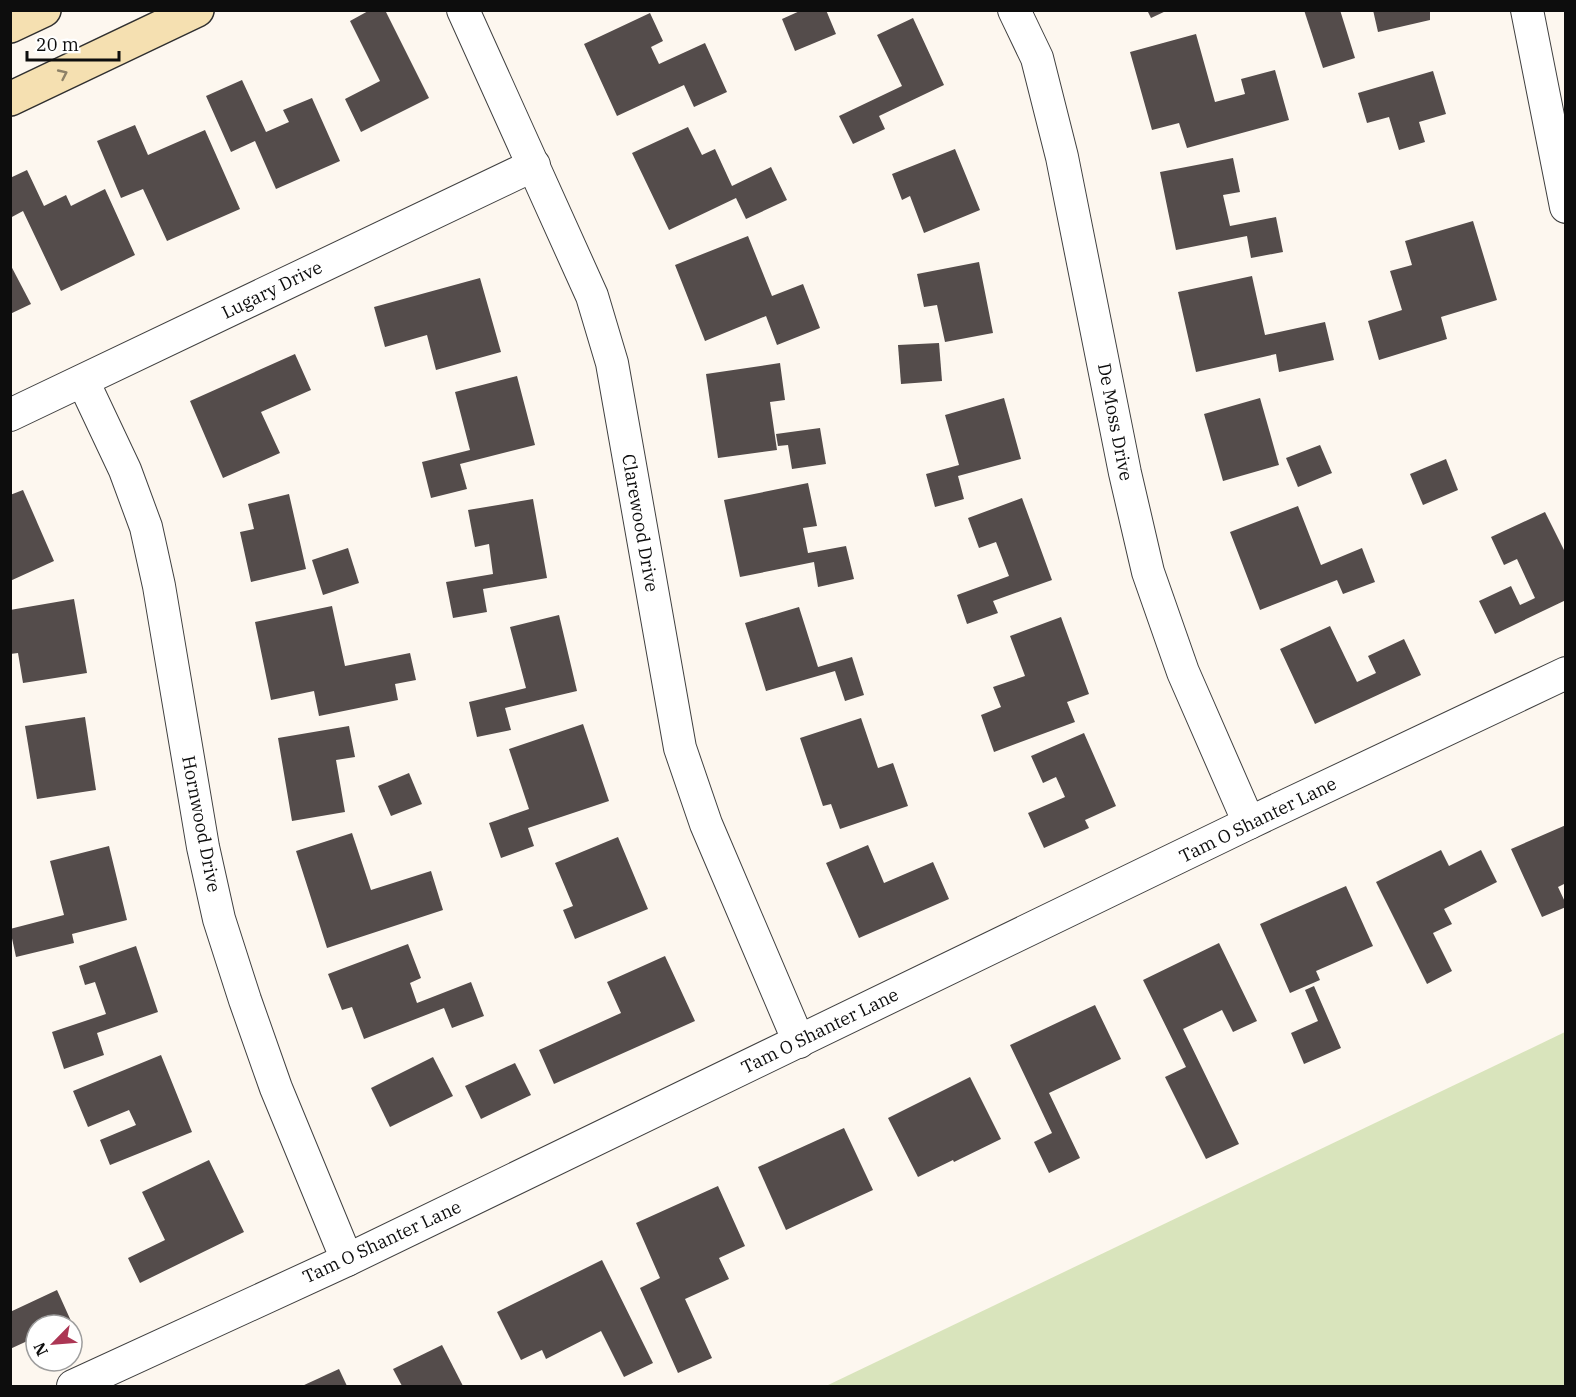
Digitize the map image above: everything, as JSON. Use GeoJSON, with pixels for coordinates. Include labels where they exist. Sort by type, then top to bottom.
{"type":"FeatureCollection","features":[{"type":"Feature","properties":{"kind":"main road"},"geometry":{"type":"LineString","coordinates":[[10,26],[44,10]]}},
{"type":"Feature","properties":{"kind":"main road"},"geometry":{"type":"LineString","coordinates":[[10,99],[197,10]]}},
{"type":"Feature","properties":{"kind":"street","name":"Clarewood Drive"},"geometry":{"type":"LineString","coordinates":[[463,10],[592,296],[612,363],[680,748],[706,824],[799,1042]]}},
{"type":"Feature","properties":{"kind":"street","name":"De Moss Drive"},"geometry":{"type":"LineString","coordinates":[[1014,10],[1037,58],[1062,157],[1125,473],[1148,572],[1183,672],[1249,823]]}},
{"type":"Feature","properties":{"kind":"street"},"geometry":{"type":"LineString","coordinates":[[1527,10],[1566,207]]}},
{"type":"Feature","properties":{"kind":"street","name":"Lugary Drive"},"geometry":{"type":"LineString","coordinates":[[10,415],[534,165]]}},
{"type":"Feature","properties":{"kind":"street","name":"Hornwood Drive"},"geometry":{"type":"LineString","coordinates":[[83,381],[125,470],[146,527],[159,586],[203,847],[219,919],[276,1088],[347,1260]]}},
{"type":"Feature","properties":{"kind":"street","name":"Tam O Shanter Lane"},"geometry":{"type":"LineString","coordinates":[[73,1386],[347,1260],[1249,823],[1566,674]]}},
{"type":"Feature","properties":{"kind":"green space"},"geometry":{"type":"Polygon","coordinates":[[[1565,1032],[1565,1386],[826,1386],[1565,1032]]]}},
{"type":"Feature","properties":{"kind":"building"},"geometry":{"type":"Polygon","coordinates":[[[370,10],[385,10],[429,98],[361,132],[345,99],[380,81],[350,21],[370,10]]]}},
{"type":"Feature","properties":{"kind":"building"},"geometry":{"type":"Polygon","coordinates":[[[802,10],[826,10],[836,34],[795,51],[782,19],[802,10]]]}},
{"type":"Feature","properties":{"kind":"building"},"geometry":{"type":"Polygon","coordinates":[[[1147,10],[1168,10],[1151,18],[1147,10]]]}},
{"type":"Feature","properties":{"kind":"building"},"geometry":{"type":"Polygon","coordinates":[[[1304,10],[1340,10],[1355,58],[1323,68],[1304,10]]]}},
{"type":"Feature","properties":{"kind":"building"},"geometry":{"type":"Polygon","coordinates":[[[1373,10],[1430,10],[1430,20],[1378,32],[1373,10]]]}},
{"type":"Feature","properties":{"kind":"building"},"geometry":{"type":"Polygon","coordinates":[[[650,13],[663,41],[651,47],[659,64],[705,43],[727,92],[694,107],[684,85],[617,116],[584,44],[650,13]]]}},
{"type":"Feature","properties":{"kind":"building"},"geometry":{"type":"Polygon","coordinates":[[[913,18],[944,85],[879,116],[885,129],[853,144],[839,116],[902,86],[877,35],[913,18]]]}},
{"type":"Feature","properties":{"kind":"building"},"geometry":{"type":"Polygon","coordinates":[[[1196,34],[1215,102],[1245,94],[1241,79],[1275,70],[1289,120],[1187,148],[1179,123],[1152,130],[1130,52],[1196,34]]]}},
{"type":"Feature","properties":{"kind":"building"},"geometry":{"type":"Polygon","coordinates":[[[1433,71],[1446,114],[1419,122],[1425,142],[1399,150],[1389,117],[1367,123],[1358,93],[1433,71]]]}},
{"type":"Feature","properties":{"kind":"building"},"geometry":{"type":"Polygon","coordinates":[[[242,80],[266,132],[289,122],[283,110],[312,98],[340,161],[276,189],[255,141],[231,152],[206,96],[242,80]]]}},
{"type":"Feature","properties":{"kind":"building"},"geometry":{"type":"Polygon","coordinates":[[[135,125],[148,155],[205,130],[240,209],[167,241],[143,189],[121,198],[97,141],[135,125]]]}},
{"type":"Feature","properties":{"kind":"building"},"geometry":{"type":"Polygon","coordinates":[[[688,127],[702,155],[715,149],[732,186],[771,167],[787,200],[746,219],[736,198],[669,230],[632,153],[688,127]]]}},
{"type":"Feature","properties":{"kind":"building"},"geometry":{"type":"Polygon","coordinates":[[[955,149],[980,210],[924,233],[910,196],[902,200],[892,174],[955,149]]]}},
{"type":"Feature","properties":{"kind":"building"},"geometry":{"type":"Polygon","coordinates":[[[1233,158],[1240,192],[1223,195],[1230,226],[1276,217],[1283,252],[1251,258],[1247,236],[1176,250],[1160,172],[1233,158]]]}},
{"type":"Feature","properties":{"kind":"building"},"geometry":{"type":"Polygon","coordinates":[[[27,170],[44,206],[66,195],[71,206],[105,189],[135,255],[61,291],[23,211],[10,218],[10,178],[27,170]]]}},
{"type":"Feature","properties":{"kind":"building"},"geometry":{"type":"Polygon","coordinates":[[[1473,221],[1497,300],[1441,317],[1447,339],[1379,360],[1368,321],[1402,310],[1390,271],[1412,265],[1405,241],[1473,221]]]}},
{"type":"Feature","properties":{"kind":"building"},"geometry":{"type":"Polygon","coordinates":[[[748,236],[772,296],[803,284],[820,328],[777,345],[766,316],[705,341],[675,265],[748,236]]]}},
{"type":"Feature","properties":{"kind":"building"},"geometry":{"type":"Polygon","coordinates":[[[979,262],[993,333],[945,342],[937,305],[924,307],[917,274],[979,262]]]}},
{"type":"Feature","properties":{"kind":"building"},"geometry":{"type":"Polygon","coordinates":[[[10,264],[31,304],[10,314],[10,264]]]}},
{"type":"Feature","properties":{"kind":"building"},"geometry":{"type":"Polygon","coordinates":[[[1252,276],[1265,335],[1325,322],[1334,360],[1279,372],[1276,354],[1196,372],[1178,292],[1252,276]]]}},
{"type":"Feature","properties":{"kind":"building"},"geometry":{"type":"Polygon","coordinates":[[[480,278],[501,352],[436,370],[427,335],[385,347],[374,307],[480,278]]]}},
{"type":"Feature","properties":{"kind":"building"},"geometry":{"type":"Polygon","coordinates":[[[939,343],[942,381],[901,384],[898,345],[939,343]]]}},
{"type":"Feature","properties":{"kind":"building"},"geometry":{"type":"Polygon","coordinates":[[[295,354],[311,390],[261,412],[280,453],[223,478],[190,401],[295,354]]]}},
{"type":"Feature","properties":{"kind":"building"},"geometry":{"type":"Polygon","coordinates":[[[780,363],[785,400],[770,402],[777,450],[718,458],[706,374],[780,363]]]}},
{"type":"Feature","properties":{"kind":"building"},"geometry":{"type":"Polygon","coordinates":[[[517,376],[535,445],[460,464],[467,489],[431,498],[422,462],[470,450],[455,392],[517,376]]]}},
{"type":"Feature","properties":{"kind":"building"},"geometry":{"type":"Polygon","coordinates":[[[1004,398],[1021,459],[958,476],[964,499],[935,507],[926,474],[959,465],[945,415],[1004,398]]]}},
{"type":"Feature","properties":{"kind":"building"},"geometry":{"type":"Polygon","coordinates":[[[1260,398],[1279,465],[1223,481],[1204,414],[1260,398]]]}},
{"type":"Feature","properties":{"kind":"building"},"geometry":{"type":"Polygon","coordinates":[[[820,428],[826,464],[792,469],[788,445],[778,446],[776,434],[820,428]]]}},
{"type":"Feature","properties":{"kind":"building"},"geometry":{"type":"Polygon","coordinates":[[[1320,445],[1332,473],[1298,487],[1286,458],[1320,445]]]}},
{"type":"Feature","properties":{"kind":"building"},"geometry":{"type":"Polygon","coordinates":[[[1446,459],[1458,490],[1423,505],[1410,474],[1446,459]]]}},
{"type":"Feature","properties":{"kind":"building"},"geometry":{"type":"Polygon","coordinates":[[[808,483],[817,526],[803,528],[808,553],[846,546],[854,579],[818,587],[814,562],[740,577],[724,500],[808,483]]]}},
{"type":"Feature","properties":{"kind":"building"},"geometry":{"type":"Polygon","coordinates":[[[23,490],[54,561],[10,581],[10,495],[23,490]]]}},
{"type":"Feature","properties":{"kind":"building"},"geometry":{"type":"Polygon","coordinates":[[[289,494],[306,569],[251,582],[240,532],[254,529],[248,504],[289,494]]]}},
{"type":"Feature","properties":{"kind":"building"},"geometry":{"type":"Polygon","coordinates":[[[1022,498],[1052,580],[993,601],[998,613],[967,624],[957,595],[1009,576],[996,542],[979,548],[968,518],[1022,498]]]}},
{"type":"Feature","properties":{"kind":"building"},"geometry":{"type":"Polygon","coordinates":[[[533,499],[547,578],[483,589],[487,612],[453,618],[446,582],[493,574],[489,544],[475,547],[468,510],[533,499]]]}},
{"type":"Feature","properties":{"kind":"building"},"geometry":{"type":"Polygon","coordinates":[[[1298,506],[1321,565],[1362,548],[1375,582],[1343,594],[1337,580],[1260,610],[1230,532],[1298,506]]]}},
{"type":"Feature","properties":{"kind":"building"},"geometry":{"type":"Polygon","coordinates":[[[1545,512],[1566,554],[1566,600],[1495,634],[1479,601],[1511,586],[1520,605],[1535,598],[1517,559],[1504,565],[1491,537],[1545,512]]]}},
{"type":"Feature","properties":{"kind":"building"},"geometry":{"type":"Polygon","coordinates":[[[348,548],[359,583],[323,595],[312,560],[348,548]]]}},
{"type":"Feature","properties":{"kind":"building"},"geometry":{"type":"Polygon","coordinates":[[[74,599],[87,673],[23,683],[18,653],[10,654],[10,610],[74,599]]]}},
{"type":"Feature","properties":{"kind":"building"},"geometry":{"type":"Polygon","coordinates":[[[332,606],[345,666],[410,653],[416,680],[395,684],[398,700],[319,716],[314,691],[271,700],[255,622],[332,606]]]}},
{"type":"Feature","properties":{"kind":"building"},"geometry":{"type":"Polygon","coordinates":[[[799,607],[818,667],[852,657],[864,695],[845,701],[835,671],[766,691],[745,623],[799,607]]]}},
{"type":"Feature","properties":{"kind":"building"},"geometry":{"type":"Polygon","coordinates":[[[559,615],[577,691],[505,708],[511,730],[477,737],[469,702],[526,688],[510,627],[559,615]]]}},
{"type":"Feature","properties":{"kind":"building"},"geometry":{"type":"Polygon","coordinates":[[[1061,617],[1089,694],[1067,702],[1075,722],[994,752],[981,715],[1001,707],[993,687],[1025,676],[1010,636],[1061,617]]]}},
{"type":"Feature","properties":{"kind":"building"},"geometry":{"type":"Polygon","coordinates":[[[1330,626],[1357,682],[1376,673],[1368,656],[1404,639],[1421,675],[1315,724],[1280,649],[1330,626]]]}},
{"type":"Feature","properties":{"kind":"building"},"geometry":{"type":"Polygon","coordinates":[[[85,717],[96,790],[37,799],[25,726],[85,717]]]}},
{"type":"Feature","properties":{"kind":"building"},"geometry":{"type":"Polygon","coordinates":[[[861,718],[878,768],[893,763],[908,806],[840,829],[831,804],[823,806],[800,738],[861,718]]]}},
{"type":"Feature","properties":{"kind":"building"},"geometry":{"type":"Polygon","coordinates":[[[583,724],[609,801],[528,828],[534,846],[501,858],[489,823],[529,809],[509,749],[583,724]]]}},
{"type":"Feature","properties":{"kind":"building"},"geometry":{"type":"Polygon","coordinates":[[[349,726],[355,757],[336,760],[345,812],[292,821],[278,738],[349,726]]]}},
{"type":"Feature","properties":{"kind":"building"},"geometry":{"type":"Polygon","coordinates":[[[1084,733],[1116,806],[1085,820],[1089,828],[1044,848],[1028,813],[1065,797],[1056,777],[1043,783],[1031,756],[1084,733]]]}},
{"type":"Feature","properties":{"kind":"building"},"geometry":{"type":"Polygon","coordinates":[[[409,773],[422,804],[391,816],[378,786],[409,773]]]}},
{"type":"Feature","properties":{"kind":"building"},"geometry":{"type":"Polygon","coordinates":[[[1566,825],[1566,883],[1558,887],[1566,907],[1542,917],[1511,849],[1566,825]]]}},
{"type":"Feature","properties":{"kind":"building"},"geometry":{"type":"Polygon","coordinates":[[[352,833],[371,890],[431,871],[443,910],[327,948],[296,851],[352,833]]]}},
{"type":"Feature","properties":{"kind":"building"},"geometry":{"type":"Polygon","coordinates":[[[618,837],[648,909],[575,939],[563,910],[573,906],[555,863],[618,837]]]}},
{"type":"Feature","properties":{"kind":"building"},"geometry":{"type":"Polygon","coordinates":[[[868,845],[884,883],[933,862],[949,899],[859,938],[826,863],[868,845]]]}},
{"type":"Feature","properties":{"kind":"building"},"geometry":{"type":"Polygon","coordinates":[[[109,846],[127,920],[72,934],[74,943],[16,957],[10,929],[64,915],[50,861],[109,846]]]}},
{"type":"Feature","properties":{"kind":"building"},"geometry":{"type":"Polygon","coordinates":[[[1441,850],[1449,866],[1481,850],[1497,882],[1444,909],[1452,924],[1433,933],[1452,971],[1427,984],[1376,882],[1441,850]]]}},
{"type":"Feature","properties":{"kind":"building"},"geometry":{"type":"Polygon","coordinates":[[[1346,886],[1373,946],[1316,971],[1320,980],[1290,993],[1260,924],[1346,886]]]}},
{"type":"Feature","properties":{"kind":"building"},"geometry":{"type":"Polygon","coordinates":[[[1219,943],[1257,1021],[1233,1032],[1222,1010],[1183,1029],[1239,1144],[1206,1159],[1165,1077],[1186,1067],[1143,980],[1219,943]]]}},
{"type":"Feature","properties":{"kind":"building"},"geometry":{"type":"Polygon","coordinates":[[[408,944],[421,978],[410,983],[417,1003],[471,982],[484,1016],[452,1028],[444,1008],[364,1039],[352,1007],[342,1010],[328,974],[408,944]]]}},
{"type":"Feature","properties":{"kind":"building"},"geometry":{"type":"Polygon","coordinates":[[[136,946],[158,1012],[97,1033],[104,1055],[64,1069],[52,1032],[106,1014],[95,982],[85,985],[79,966],[136,946]]]}},
{"type":"Feature","properties":{"kind":"building"},"geometry":{"type":"Polygon","coordinates":[[[665,956],[695,1021],[554,1084],[539,1050],[621,1013],[607,982],[665,956]]]}},
{"type":"Feature","properties":{"kind":"building"},"geometry":{"type":"Polygon","coordinates":[[[1314,986],[1341,1048],[1304,1064],[1291,1033],[1318,1021],[1305,990],[1314,986]]]}},
{"type":"Feature","properties":{"kind":"building"},"geometry":{"type":"Polygon","coordinates":[[[1095,1005],[1121,1059],[1049,1093],[1080,1158],[1049,1173],[1034,1142],[1052,1133],[1010,1045],[1095,1005]]]}},
{"type":"Feature","properties":{"kind":"building"},"geometry":{"type":"Polygon","coordinates":[[[161,1055],[192,1132],[110,1165],[100,1140],[136,1125],[129,1110],[88,1127],[73,1091],[161,1055]]]}},
{"type":"Feature","properties":{"kind":"building"},"geometry":{"type":"Polygon","coordinates":[[[433,1057],[453,1096],[390,1127],[371,1088],[433,1057]]]}},
{"type":"Feature","properties":{"kind":"building"},"geometry":{"type":"Polygon","coordinates":[[[515,1063],[531,1095],[481,1119],[465,1086],[515,1063]]]}},
{"type":"Feature","properties":{"kind":"building"},"geometry":{"type":"Polygon","coordinates":[[[970,1077],[1001,1139],[918,1177],[888,1118],[970,1077]]]}},
{"type":"Feature","properties":{"kind":"building"},"geometry":{"type":"Polygon","coordinates":[[[844,1128],[873,1190],[786,1230],[758,1167],[844,1128]]]}},
{"type":"Feature","properties":{"kind":"building"},"geometry":{"type":"Polygon","coordinates":[[[209,1160],[244,1232],[140,1283],[128,1258],[165,1240],[142,1192],[209,1160]]]}},
{"type":"Feature","properties":{"kind":"building"},"geometry":{"type":"Polygon","coordinates":[[[718,1186],[745,1246],[719,1258],[729,1279],[685,1299],[712,1358],[678,1373],[640,1288],[660,1278],[636,1223],[718,1186]]]}},
{"type":"Feature","properties":{"kind":"building"},"geometry":{"type":"Polygon","coordinates":[[[602,1260],[653,1363],[624,1377],[601,1331],[546,1359],[542,1350],[521,1360],[497,1312],[602,1260]]]}},
{"type":"Feature","properties":{"kind":"building"},"geometry":{"type":"Polygon","coordinates":[[[57,1290],[67,1313],[24,1313],[24,1343],[10,1349],[10,1312],[57,1290]]]}},
{"type":"Feature","properties":{"kind":"building"},"geometry":{"type":"Polygon","coordinates":[[[442,1345],[463,1386],[402,1386],[393,1369],[442,1345]]]}},
{"type":"Feature","properties":{"kind":"building"},"geometry":{"type":"Polygon","coordinates":[[[339,1369],[347,1386],[302,1386],[339,1369]]]}}]}
